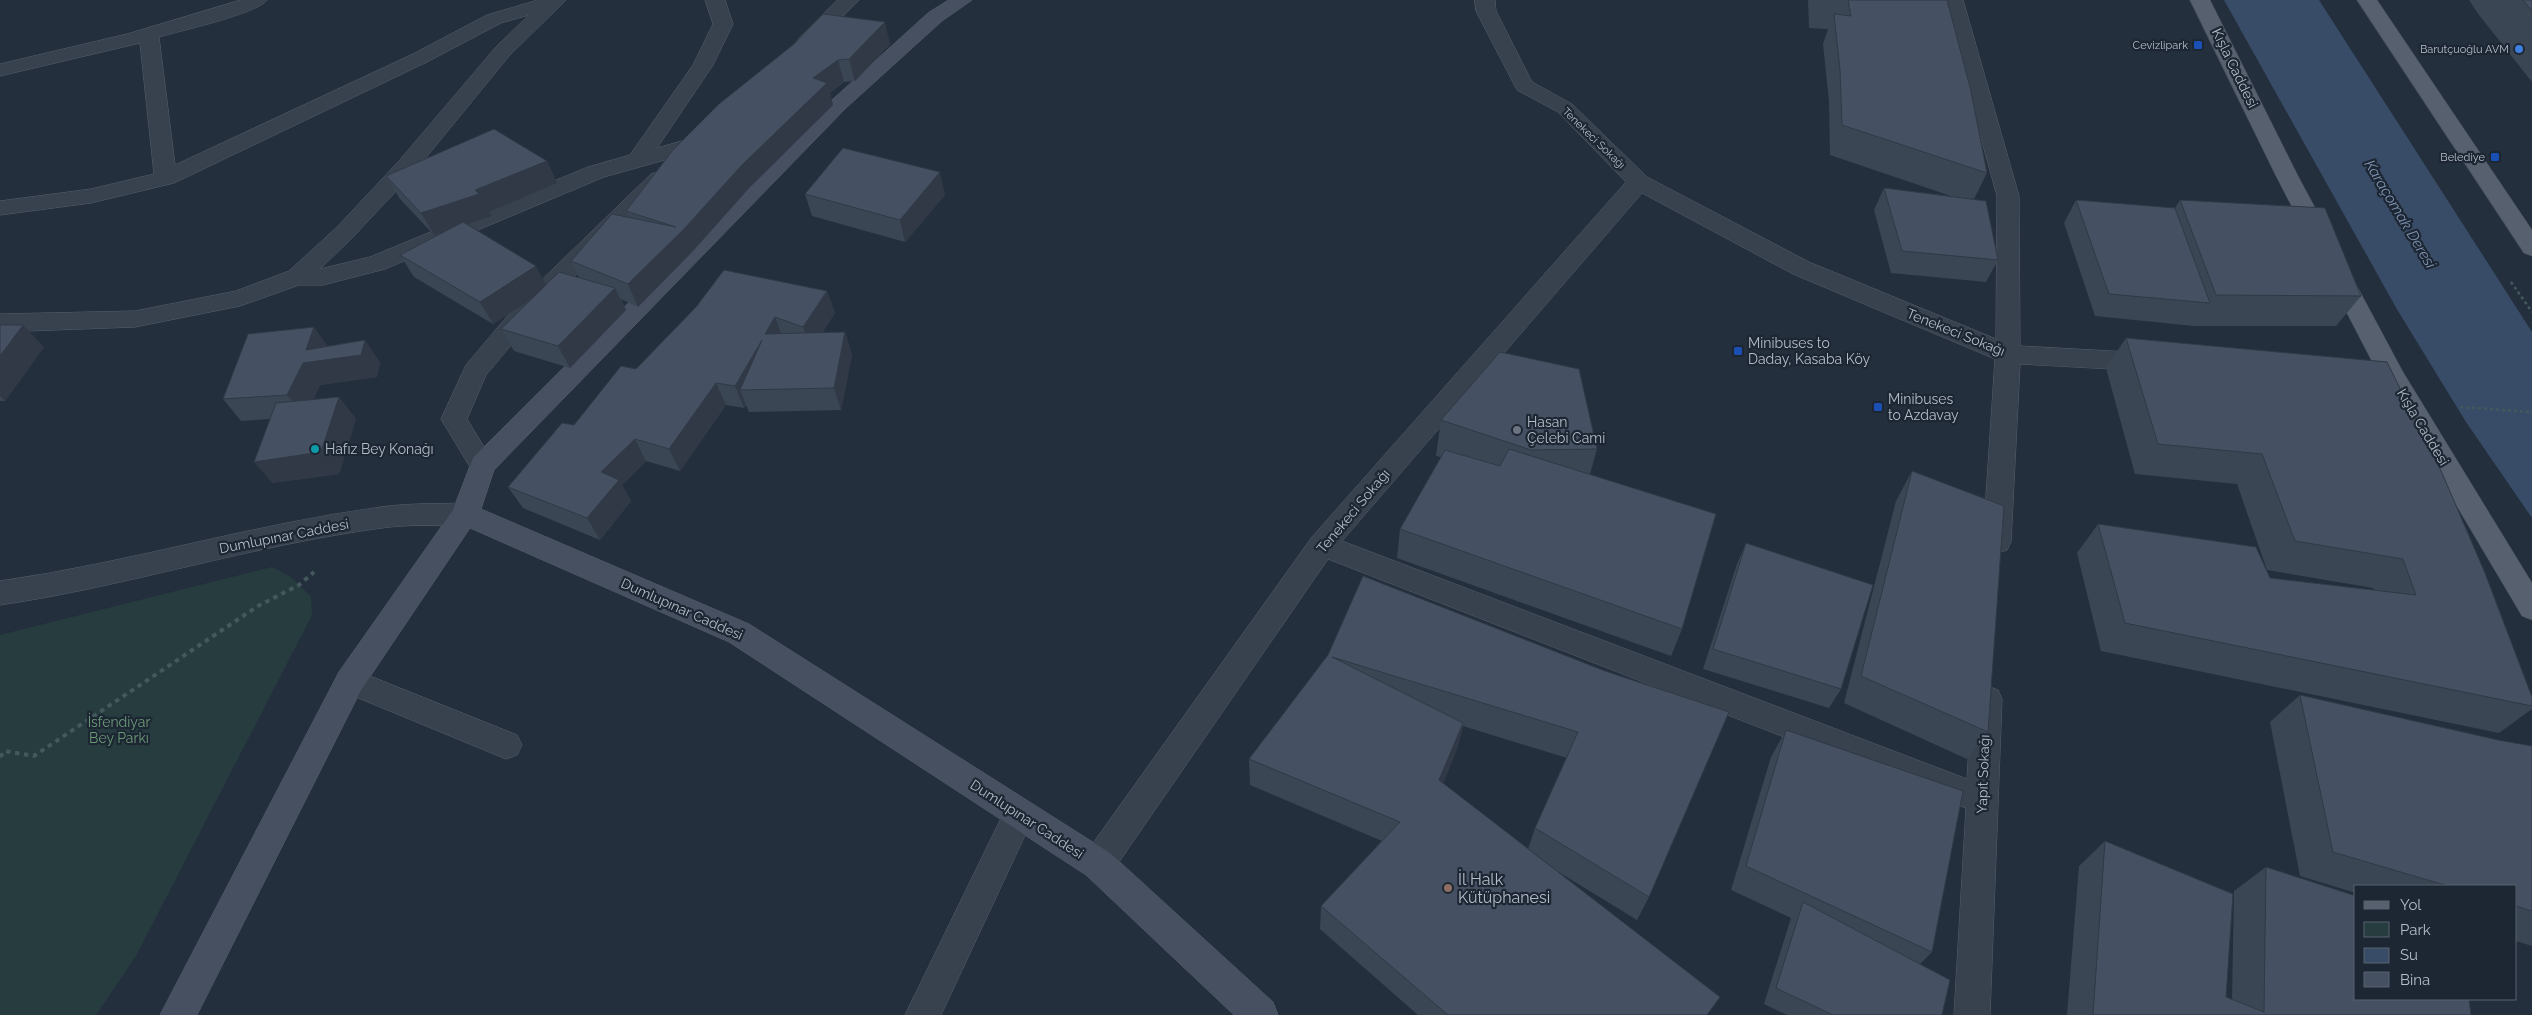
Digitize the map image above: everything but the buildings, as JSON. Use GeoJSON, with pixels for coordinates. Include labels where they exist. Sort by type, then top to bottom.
{"type":"FeatureCollection","features":[{"type":"Feature","properties":{"kind":"main road"},"geometry":{"type":"LineString","coordinates":[[178,1015],[350,681],[465,514],[482,465],[839,104],[934,17],[962,0]]}},
{"type":"Feature","properties":{"kind":"main road","name":"Kışla Caddesi"},"geometry":{"type":"LineString","coordinates":[[2200,0],[2286,174],[2392,376],[2532,608]]}},
{"type":"Feature","properties":{"kind":"main road"},"geometry":{"type":"LineString","coordinates":[[2367,0],[2532,248]]}},
{"type":"Feature","properties":{"kind":"main road","name":"Dumlupınar Caddesi"},"geometry":{"type":"LineString","coordinates":[[465,514],[739,634],[1098,864],[1260,1015]]}},
{"type":"Feature","properties":{"kind":"street"},"geometry":{"type":"LineString","coordinates":[[0,70],[149,34],[242,7],[257,0]]}},
{"type":"Feature","properties":{"kind":"street"},"geometry":{"type":"LineString","coordinates":[[297,277],[345,232],[394,179],[502,52],[555,0]]}},
{"type":"Feature","properties":{"kind":"street"},"geometry":{"type":"LineString","coordinates":[[0,208],[91,196],[166,178],[420,58],[494,19],[555,0]]}},
{"type":"Feature","properties":{"kind":"street"},"geometry":{"type":"LineString","coordinates":[[638,160],[703,65],[711,49],[722,24],[715,0]]}},
{"type":"Feature","properties":{"kind":"street"},"geometry":{"type":"LineString","coordinates":[[791,58],[849,0]]}},
{"type":"Feature","properties":{"kind":"street","name":"Tenekeci Sokağı"},"geometry":{"type":"LineString","coordinates":[[1485,0],[1486,11],[1524,86],[1565,108],[1639,182],[1801,268],[2008,354],[2166,363]]}},
{"type":"Feature","properties":{"kind":"street"},"geometry":{"type":"LineString","coordinates":[[1953,0],[2008,196],[2008,354],[1995,572]]}},
{"type":"Feature","properties":{"kind":"street"},"geometry":{"type":"LineString","coordinates":[[149,34],[166,178]]}},
{"type":"Feature","properties":{"kind":"street"},"geometry":{"type":"LineString","coordinates":[[0,323],[135,319],[240,298],[297,277],[323,277],[377,263],[596,172],[638,160],[704,137],[630,205],[529,307],[475,370],[454,419],[482,465]]}},
{"type":"Feature","properties":{"kind":"street","name":"Tenekeci Sokağı"},"geometry":{"type":"LineString","coordinates":[[1098,864],[1322,545],[1639,182]]}},
{"type":"Feature","properties":{"kind":"street"},"geometry":{"type":"LineString","coordinates":[[2362,374],[2392,376]]}},
{"type":"Feature","properties":{"kind":"street","name":"Dumlupınar Caddesi"},"geometry":{"type":"LineString","coordinates":[[0,593],[58,584],[324,527],[383,517],[465,514]]}},
{"type":"Feature","properties":{"kind":"street"},"geometry":{"type":"LineString","coordinates":[[1322,545],[1981,800]]}},
{"type":"Feature","properties":{"kind":"street","name":"Yapıt Sokağı"},"geometry":{"type":"LineString","coordinates":[[1972,1015],[1982,839],[1981,800],[1989,671]]}},
{"type":"Feature","properties":{"kind":"street"},"geometry":{"type":"LineString","coordinates":[[350,681],[506,744]]}},
{"type":"Feature","properties":{"kind":"street"},"geometry":{"type":"LineString","coordinates":[[923,1015],[1019,814]]}},
{"type":"Feature","properties":{"kind":"path"},"geometry":{"type":"LineString","coordinates":[[2457,407],[2532,412]]}},
{"type":"Feature","properties":{"kind":"path"},"geometry":{"type":"LineString","coordinates":[[0,757],[2,751],[34,756],[258,606],[299,584]]}},
{"type":"Feature","properties":{"kind":"green space","name":"İsfendiyar Bey Parkı"},"geometry":{"type":"Polygon","coordinates":[[[272,567],[291,577],[311,597],[312,615],[136,956],[96,1015],[0,1015],[0,635],[272,567]]]}},
{"type":"Feature","properties":{"kind":"water","name":"Karaçomak Deresi"},"geometry":{"type":"Polygon","coordinates":[[[2224,0],[2319,0],[2532,332],[2532,518],[2466,422],[2398,311],[2224,0]]]}},
{"type":"Feature","properties":{"kind":"place","name":"Cevizlipark"},"geometry":{"type":"Point","coordinates":[2198,45]}},
{"type":"Feature","properties":{"kind":"place","name":"Barutçuoğlu AVM"},"geometry":{"type":"Point","coordinates":[2519,49]}},
{"type":"Feature","properties":{"kind":"place","name":"Belediye"},"geometry":{"type":"Point","coordinates":[2495,157]}},
{"type":"Feature","properties":{"kind":"place","name":"Minibuses to Daday, Kasaba Köy"},"geometry":{"type":"Point","coordinates":[1738,351]}},
{"type":"Feature","properties":{"kind":"place","name":"Minibuses to Azdavay"},"geometry":{"type":"Point","coordinates":[1878,407]}},
{"type":"Feature","properties":{"kind":"place","name":"Hasan Çelebi Cami"},"geometry":{"type":"Point","coordinates":[1517,430]}},
{"type":"Feature","properties":{"kind":"place","name":"Hafız Bey Konağı"},"geometry":{"type":"Point","coordinates":[315,449]}},
{"type":"Feature","properties":{"kind":"place","name":"İl Halk Kütüphanesi"},"geometry":{"type":"Point","coordinates":[1448,888]}}]}
